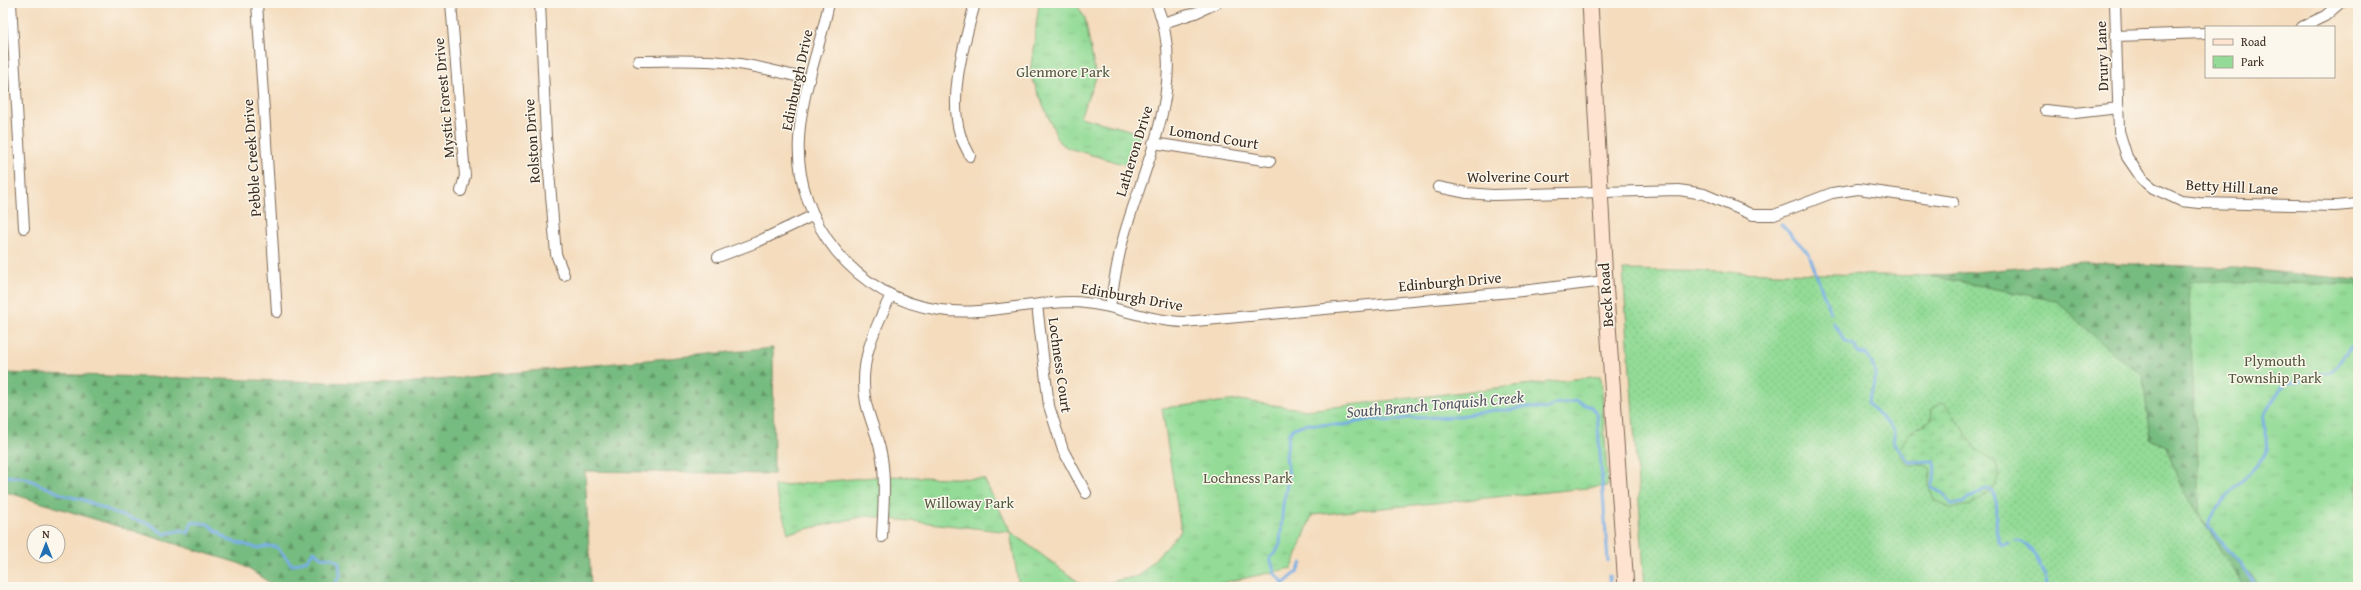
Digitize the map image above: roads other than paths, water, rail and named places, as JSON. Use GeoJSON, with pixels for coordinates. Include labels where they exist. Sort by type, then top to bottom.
{"type":"FeatureCollection","features":[{"type":"Feature","properties":{"kind":"main road","name":"Beck Road"},"geometry":{"type":"LineString","coordinates":[[1590,3],[1599,192],[1626,587]]}},
{"type":"Feature","properties":{"kind":"street"},"geometry":{"type":"LineString","coordinates":[[11,3],[24,228]]}},
{"type":"Feature","properties":{"kind":"street","name":"Pebble Creek Drive"},"geometry":{"type":"LineString","coordinates":[[257,3],[277,312]]}},
{"type":"Feature","properties":{"kind":"street","name":"Mystic Forest Drive"},"geometry":{"type":"LineString","coordinates":[[451,3],[465,176],[461,191]]}},
{"type":"Feature","properties":{"kind":"street","name":"Rolston Drive"},"geometry":{"type":"LineString","coordinates":[[540,3],[546,137],[556,254],[564,275]]}},
{"type":"Feature","properties":{"kind":"street","name":"Edinburgh Drive"},"geometry":{"type":"LineString","coordinates":[[829,3],[801,118],[799,153],[803,182],[814,215],[826,238],[845,262],[868,282],[891,295],[923,307],[953,311],[1073,302],[1110,307],[1163,321],[1184,322],[1522,291],[1605,281]]}},
{"type":"Feature","properties":{"kind":"street"},"geometry":{"type":"LineString","coordinates":[[970,156],[960,134],[957,120],[958,79],[975,3]]}},
{"type":"Feature","properties":{"kind":"street","name":"Latheron Drive"},"geometry":{"type":"LineString","coordinates":[[1110,307],[1125,231],[1164,105],[1169,79],[1168,49],[1163,23],[1156,3]]}},
{"type":"Feature","properties":{"kind":"street"},"geometry":{"type":"LineString","coordinates":[[1163,23],[1195,13],[1217,3]]}},
{"type":"Feature","properties":{"kind":"street","name":"Drury Lane"},"geometry":{"type":"LineString","coordinates":[[2115,3],[2118,108]]}},
{"type":"Feature","properties":{"kind":"street"},"geometry":{"type":"LineString","coordinates":[[2304,26],[2325,16],[2340,3]]}},
{"type":"Feature","properties":{"kind":"street"},"geometry":{"type":"LineString","coordinates":[[2116,36],[2205,33]]}},
{"type":"Feature","properties":{"kind":"street"},"geometry":{"type":"LineString","coordinates":[[638,61],[705,60],[770,69],[810,80]]}},
{"type":"Feature","properties":{"kind":"street"},"geometry":{"type":"LineString","coordinates":[[2045,110],[2075,113],[2118,108]]}},
{"type":"Feature","properties":{"kind":"street","name":"Betty Hill Lane"},"geometry":{"type":"LineString","coordinates":[[2118,108],[2120,131],[2127,157],[2142,179],[2166,196],[2181,201],[2199,203],[2335,206],[2358,204]]}},
{"type":"Feature","properties":{"kind":"street","name":"Lomond Court"},"geometry":{"type":"LineString","coordinates":[[1153,143],[1270,161]]}},
{"type":"Feature","properties":{"kind":"street","name":"Wolverine Court"},"geometry":{"type":"LineString","coordinates":[[1438,187],[1467,193],[1493,195],[1679,190],[1704,194],[1753,215],[1774,215],[1832,193],[1858,189],[1953,202]]}},
{"type":"Feature","properties":{"kind":"street"},"geometry":{"type":"LineString","coordinates":[[718,257],[757,242],[814,215]]}},
{"type":"Feature","properties":{"kind":"street"},"geometry":{"type":"LineString","coordinates":[[882,537],[885,479],[879,444],[866,404],[864,376],[870,341],[891,295]]}},
{"type":"Feature","properties":{"kind":"street","name":"Lochness Court"},"geometry":{"type":"LineString","coordinates":[[1037,305],[1049,406],[1063,450],[1086,493]]}},
{"type":"Feature","properties":{"kind":"waterway"},"geometry":{"type":"LineString","coordinates":[[1781,224],[1809,254],[1830,312]]}},
{"type":"Feature","properties":{"kind":"waterway"},"geometry":{"type":"LineString","coordinates":[[1833,322],[1846,342],[1854,345],[1858,353],[1866,354],[1871,362],[1875,373],[1875,382],[1868,398],[1868,404],[1895,431],[1893,442],[1909,462],[1934,461],[1936,467],[1931,487],[1942,493],[1952,504],[1962,503],[1985,489],[1991,490],[1995,497],[1998,539],[2002,545],[2008,544]]}},
{"type":"Feature","properties":{"kind":"waterway"},"geometry":{"type":"LineString","coordinates":[[2256,587],[2239,561],[2209,529],[2209,521],[2214,511],[2254,468],[2267,449],[2267,436],[2263,416],[2281,388],[2287,383],[2299,382],[2315,374],[2331,372],[2358,339]]}},
{"type":"Feature","properties":{"kind":"waterway","name":"South Branch Tonquish Creek"},"geometry":{"type":"LineString","coordinates":[[1284,583],[1275,574],[1270,558],[1276,552],[1280,544],[1283,504],[1289,475],[1286,456],[1289,434],[1294,428],[1306,424],[1343,425],[1372,419],[1391,421],[1407,418],[1455,417],[1494,410],[1512,410],[1523,407],[1547,409],[1555,404],[1576,401],[1591,407],[1597,414],[1608,561]]}},
{"type":"Feature","properties":{"kind":"waterway","name":"South Branch Tonquish Creek"},"geometry":{"type":"LineString","coordinates":[[3,476],[25,478],[66,496],[81,499],[120,515],[150,524],[164,534],[182,530],[188,533],[192,522],[208,524],[228,540],[257,548],[268,546],[277,547],[292,565],[307,560],[314,551],[321,557],[332,558],[339,562],[340,576],[333,587]]}},
{"type":"Feature","properties":{"kind":"waterway"},"geometry":{"type":"LineString","coordinates":[[2014,541],[2024,542],[2029,547],[2036,557],[2047,585]]}},
{"type":"Feature","properties":{"kind":"waterway"},"geometry":{"type":"LineString","coordinates":[[1280,587],[1297,572],[1302,563]]}},
{"type":"Feature","properties":{"kind":"waterway","name":"South Branch Tonquish Creek"},"geometry":{"type":"LineString","coordinates":[[1609,576],[1610,587]]}},
{"type":"Feature","properties":{"kind":"park label","name":"Glenmore Park"},"geometry":{"type":"Point","coordinates":[1063,72]}},
{"type":"Feature","properties":{"kind":"park label","name":"Plymouth Township Park"},"geometry":{"type":"Point","coordinates":[2275,370]}},
{"type":"Feature","properties":{"kind":"park label","name":"Lochness Park"},"geometry":{"type":"Point","coordinates":[1248,478]}},
{"type":"Feature","properties":{"kind":"park label","name":"Willoway Park"},"geometry":{"type":"Point","coordinates":[969,503]}}]}
